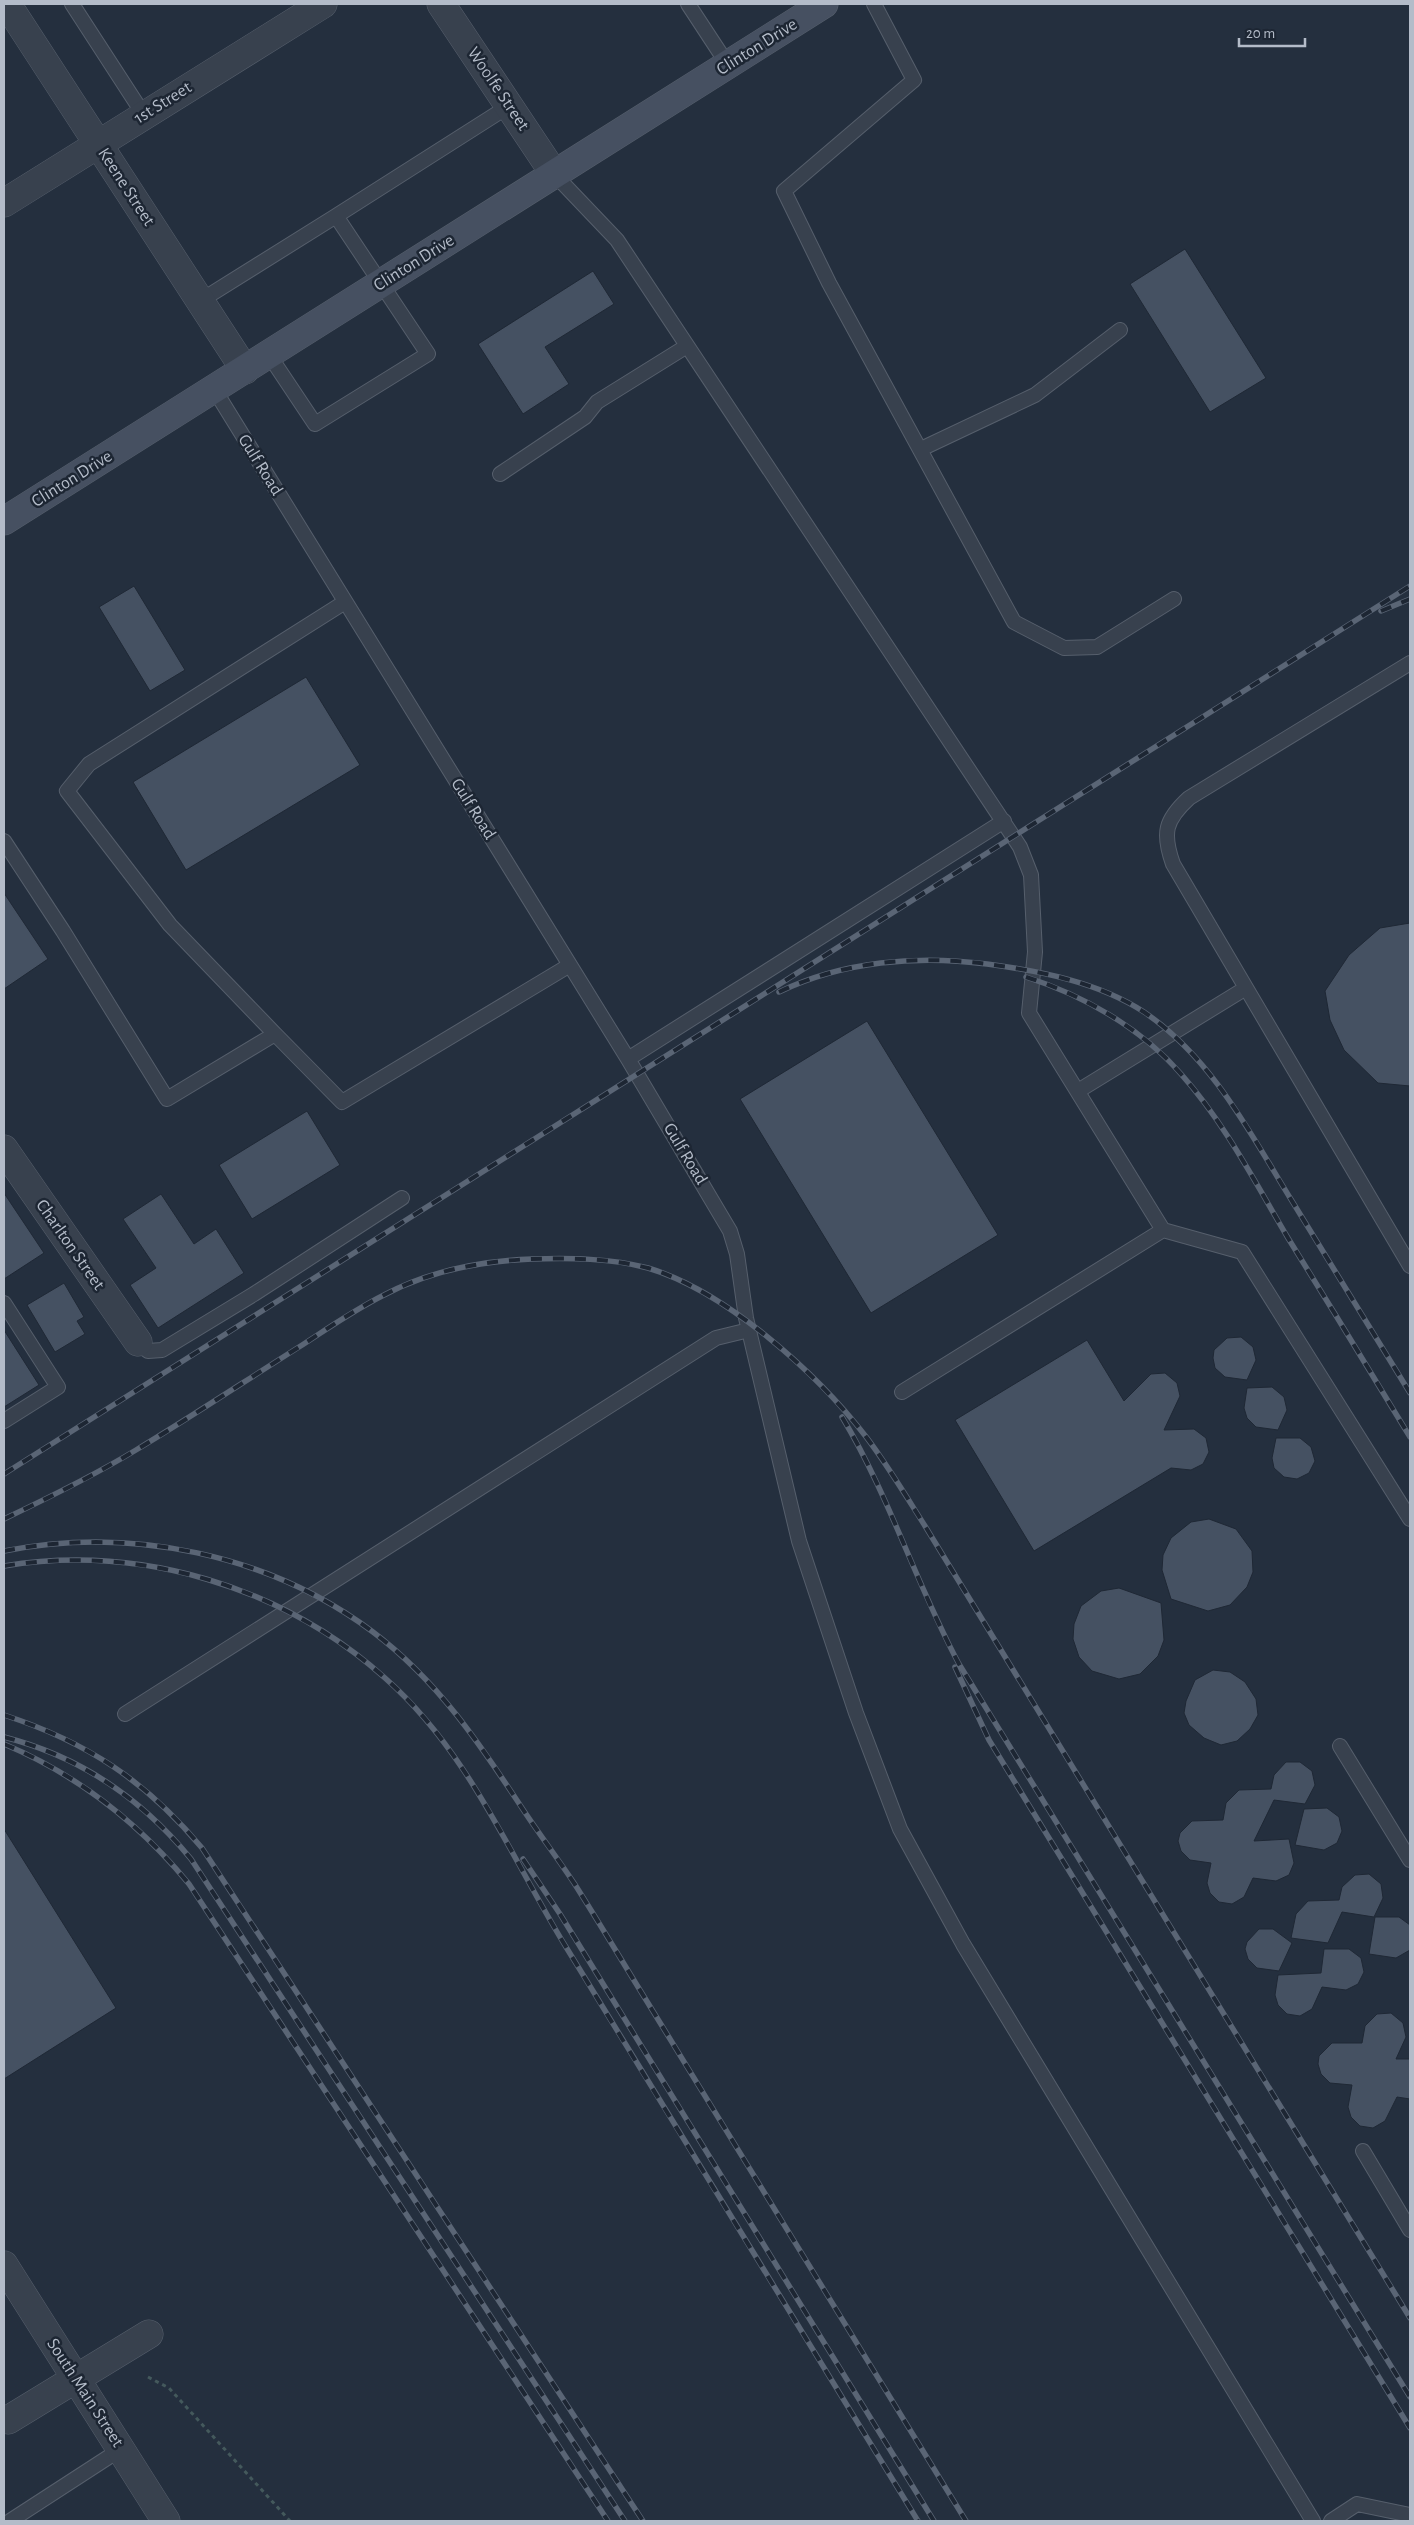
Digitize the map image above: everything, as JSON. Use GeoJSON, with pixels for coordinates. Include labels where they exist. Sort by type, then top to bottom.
{"type":"FeatureCollection","features":[{"type":"Feature","properties":{"kind":"main road","name":"Clinton Drive"},"geometry":{"type":"LineString","coordinates":[[4,521],[824,4]]}},
{"type":"Feature","properties":{"kind":"street","name":"Keene Street"},"geometry":{"type":"LineString","coordinates":[[7,4],[244,370]]}},
{"type":"Feature","properties":{"kind":"street","name":"1st Street"},"geometry":{"type":"LineString","coordinates":[[4,203],[323,4]]}},
{"type":"Feature","properties":{"kind":"street","name":"Woolfe Street"},"geometry":{"type":"LineString","coordinates":[[441,4],[554,175]]}},
{"type":"Feature","properties":{"kind":"street","name":"Charlton Street"},"geometry":{"type":"LineString","coordinates":[[6,1158],[138,1342]]}},
{"type":"Feature","properties":{"kind":"street","name":"South Main Street"},"geometry":{"type":"LineString","coordinates":[[4,2265],[166,2521]]}},
{"type":"Feature","properties":{"kind":"street"},"geometry":{"type":"LineString","coordinates":[[8,2420],[148,2334]]}},
{"type":"Feature","properties":{"kind":"lane"},"geometry":{"type":"LineString","coordinates":[[72,4],[144,116]]}},
{"type":"Feature","properties":{"kind":"lane"},"geometry":{"type":"LineString","coordinates":[[688,4],[728,65]]}},
{"type":"Feature","properties":{"kind":"lane"},"geometry":{"type":"LineString","coordinates":[[874,4],[914,80],[784,192],[829,283],[1014,622],[1064,648],[1097,647],[1174,600]]}},
{"type":"Feature","properties":{"kind":"lane"},"geometry":{"type":"LineString","coordinates":[[200,301],[509,106]]}},
{"type":"Feature","properties":{"kind":"lane"},"geometry":{"type":"LineString","coordinates":[[554,175],[617,240],[1004,821],[1024,854],[1031,874],[1035,952],[1029,1013],[1163,1230],[1242,1252],[1410,1519]]}},
{"type":"Feature","properties":{"kind":"lane"},"geometry":{"type":"LineString","coordinates":[[269,354],[315,424],[428,354],[336,216]]}},
{"type":"Feature","properties":{"kind":"lane"},"geometry":{"type":"LineString","coordinates":[[921,449],[1035,395],[1120,330]]}},
{"type":"Feature","properties":{"kind":"lane"},"geometry":{"type":"LineString","coordinates":[[500,474],[585,417],[597,402],[687,346]]}},
{"type":"Feature","properties":{"kind":"lane","name":"Gulf Road"},"geometry":{"type":"LineString","coordinates":[[214,389],[628,1059],[730,1231],[737,1254],[748,1330],[799,1541],[856,1713],[900,1829],[963,1944],[1312,2521]]}},
{"type":"Feature","properties":{"kind":"lane"},"geometry":{"type":"LineString","coordinates":[[346,602],[90,764],[67,791],[170,926],[342,1102],[570,965]]}},
{"type":"Feature","properties":{"kind":"lane"},"geometry":{"type":"LineString","coordinates":[[1410,662],[1189,798],[1173,813],[1166,830],[1168,849],[1173,864],[1410,1266]]}},
{"type":"Feature","properties":{"kind":"lane"},"geometry":{"type":"LineString","coordinates":[[628,1059],[1004,821]]}},
{"type":"Feature","properties":{"kind":"lane"},"geometry":{"type":"LineString","coordinates":[[4,841],[63,931],[167,1099],[275,1034]]}},
{"type":"Feature","properties":{"kind":"lane"},"geometry":{"type":"LineString","coordinates":[[1078,1091],[1246,988]]}},
{"type":"Feature","properties":{"kind":"lane"},"geometry":{"type":"LineString","coordinates":[[138,1342],[148,1351],[162,1350],[254,1294],[402,1198]]}},
{"type":"Feature","properties":{"kind":"lane"},"geometry":{"type":"LineString","coordinates":[[902,1392],[1163,1230]]}},
{"type":"Feature","properties":{"kind":"lane"},"geometry":{"type":"LineString","coordinates":[[4,1303],[58,1387],[4,1421]]}},
{"type":"Feature","properties":{"kind":"lane"},"geometry":{"type":"LineString","coordinates":[[125,1714],[716,1338],[748,1330]]}},
{"type":"Feature","properties":{"kind":"lane"},"geometry":{"type":"LineString","coordinates":[[1340,1746],[1410,1860]]}},
{"type":"Feature","properties":{"kind":"lane"},"geometry":{"type":"LineString","coordinates":[[1363,2151],[1410,2230]]}},
{"type":"Feature","properties":{"kind":"lane"},"geometry":{"type":"LineString","coordinates":[[10,2521],[121,2449]]}},
{"type":"Feature","properties":{"kind":"lane"},"geometry":{"type":"LineString","coordinates":[[1331,2521],[1357,2504],[1410,2515]]}},
{"type":"Feature","properties":{"kind":"path"},"geometry":{"type":"LineString","coordinates":[[148,2377],[169,2388],[290,2521]]}},
{"type":"Feature","properties":{"kind":"building"},"geometry":{"type":"Polygon","coordinates":[[[1185,249],[1266,378],[1210,412],[1130,284],[1185,249]]]}},
{"type":"Feature","properties":{"kind":"building"},"geometry":{"type":"Polygon","coordinates":[[[593,271],[614,304],[545,347],[569,384],[523,414],[478,344],[593,271]]]}},
{"type":"Feature","properties":{"kind":"building"},"geometry":{"type":"Polygon","coordinates":[[[134,586],[185,670],[150,691],[99,607],[134,586]]]}},
{"type":"Feature","properties":{"kind":"building"},"geometry":{"type":"Polygon","coordinates":[[[306,677],[360,765],[186,870],[133,782],[306,677]]]}},
{"type":"Feature","properties":{"kind":"building"},"geometry":{"type":"Polygon","coordinates":[[[4,893],[48,959],[4,989],[4,893]]]}},
{"type":"Feature","properties":{"kind":"building"},"geometry":{"type":"Polygon","coordinates":[[[1410,923],[1410,1086],[1378,1083],[1344,1050],[1330,1020],[1325,991],[1349,955],[1380,928],[1410,923]]]}},
{"type":"Feature","properties":{"kind":"building"},"geometry":{"type":"Polygon","coordinates":[[[867,1021],[998,1235],[871,1313],[740,1099],[867,1021]]]}},
{"type":"Feature","properties":{"kind":"building"},"geometry":{"type":"Polygon","coordinates":[[[307,1111],[340,1165],[252,1219],[219,1165],[307,1111]]]}},
{"type":"Feature","properties":{"kind":"building"},"geometry":{"type":"Polygon","coordinates":[[[4,1193],[44,1253],[4,1279],[4,1193]]]}},
{"type":"Feature","properties":{"kind":"building"},"geometry":{"type":"Polygon","coordinates":[[[161,1194],[194,1244],[216,1229],[244,1273],[158,1328],[130,1285],[156,1268],[123,1219],[161,1194]]]}},
{"type":"Feature","properties":{"kind":"building"},"geometry":{"type":"Polygon","coordinates":[[[64,1283],[84,1317],[77,1321],[85,1334],[55,1352],[27,1305],[64,1283]]]}},
{"type":"Feature","properties":{"kind":"building"},"geometry":{"type":"Polygon","coordinates":[[[4,1330],[39,1385],[4,1407],[4,1330]]]}},
{"type":"Feature","properties":{"kind":"building"},"geometry":{"type":"Polygon","coordinates":[[[1241,1337],[1253,1347],[1256,1360],[1247,1380],[1225,1377],[1215,1368],[1213,1358],[1214,1350],[1227,1338],[1241,1337]]]}},
{"type":"Feature","properties":{"kind":"building"},"geometry":{"type":"Polygon","coordinates":[[[1087,1340],[1124,1401],[1151,1374],[1165,1373],[1177,1383],[1180,1396],[1164,1430],[1194,1429],[1206,1438],[1209,1452],[1203,1464],[1191,1470],[1171,1468],[1034,1551],[955,1420],[1087,1340]]]}},
{"type":"Feature","properties":{"kind":"building"},"geometry":{"type":"Polygon","coordinates":[[[1272,1387],[1284,1397],[1287,1410],[1278,1430],[1256,1427],[1247,1418],[1244,1408],[1247,1388],[1272,1387]]]}},
{"type":"Feature","properties":{"kind":"building"},"geometry":{"type":"Polygon","coordinates":[[[1276,1438],[1300,1438],[1311,1447],[1315,1461],[1309,1473],[1297,1479],[1284,1477],[1274,1468],[1272,1458],[1276,1438]]]}},
{"type":"Feature","properties":{"kind":"building"},"geometry":{"type":"Polygon","coordinates":[[[1209,1519],[1236,1529],[1252,1551],[1253,1572],[1247,1587],[1230,1605],[1208,1611],[1171,1599],[1162,1570],[1163,1555],[1171,1538],[1191,1522],[1209,1519]]]}},
{"type":"Feature","properties":{"kind":"building"},"geometry":{"type":"Polygon","coordinates":[[[1119,1588],[1161,1603],[1164,1640],[1158,1656],[1140,1674],[1119,1679],[1092,1671],[1079,1657],[1073,1639],[1074,1624],[1081,1606],[1101,1591],[1119,1588]]]}},
{"type":"Feature","properties":{"kind":"building"},"geometry":{"type":"Polygon","coordinates":[[[1213,1670],[1230,1672],[1245,1682],[1256,1699],[1258,1715],[1250,1729],[1237,1741],[1221,1745],[1204,1738],[1189,1725],[1184,1713],[1186,1701],[1195,1680],[1213,1670]]]}},
{"type":"Feature","properties":{"kind":"building"},"geometry":{"type":"Polygon","coordinates":[[[1286,1762],[1300,1762],[1312,1771],[1315,1785],[1305,1804],[1274,1800],[1254,1841],[1289,1839],[1294,1863],[1289,1875],[1276,1881],[1253,1878],[1244,1897],[1232,1904],[1219,1902],[1210,1893],[1207,1883],[1211,1863],[1190,1860],[1181,1851],[1178,1841],[1180,1833],[1192,1821],[1223,1820],[1226,1803],[1239,1790],[1271,1789],[1274,1775],[1286,1762]]]}},
{"type":"Feature","properties":{"kind":"building"},"geometry":{"type":"Polygon","coordinates":[[[1327,1808],[1339,1817],[1342,1831],[1337,1843],[1324,1850],[1295,1845],[1304,1809],[1327,1808]]]}},
{"type":"Feature","properties":{"kind":"building"},"geometry":{"type":"Polygon","coordinates":[[[4,1829],[116,2008],[4,2079],[4,1829]]]}},
{"type":"Feature","properties":{"kind":"building"},"geometry":{"type":"Polygon","coordinates":[[[1369,1874],[1381,1884],[1383,1898],[1374,1917],[1342,1912],[1328,1943],[1291,1938],[1296,1914],[1308,1901],[1339,1900],[1342,1887],[1355,1875],[1369,1874]]]}},
{"type":"Feature","properties":{"kind":"building"},"geometry":{"type":"Polygon","coordinates":[[[1375,1917],[1399,1917],[1410,1925],[1410,1950],[1396,1958],[1369,1954],[1375,1917]]]}},
{"type":"Feature","properties":{"kind":"building"},"geometry":{"type":"Polygon","coordinates":[[[1259,1929],[1273,1929],[1292,1943],[1279,1971],[1257,1968],[1248,1959],[1245,1949],[1247,1942],[1259,1929]]]}},
{"type":"Feature","properties":{"kind":"building"},"geometry":{"type":"Polygon","coordinates":[[[1324,1949],[1349,1949],[1361,1958],[1364,1972],[1358,1984],[1346,1990],[1322,1987],[1312,2009],[1300,2016],[1287,2014],[1278,2005],[1275,1995],[1278,1975],[1321,1973],[1324,1949]]]}},
{"type":"Feature","properties":{"kind":"building"},"geometry":{"type":"Polygon","coordinates":[[[1391,2013],[1403,2023],[1406,2037],[1396,2059],[1410,2059],[1410,2099],[1397,2097],[1385,2121],[1373,2128],[1360,2126],[1351,2117],[1348,2107],[1352,2085],[1330,2083],[1321,2074],[1318,2064],[1319,2056],[1332,2043],[1362,2043],[1365,2026],[1377,2014],[1391,2013]]]}},
{"type":"Feature","properties":{"kind":"railway"},"geometry":{"type":"LineString","coordinates":[[4,1474],[1410,586]]}},
{"type":"Feature","properties":{"kind":"railway"},"geometry":{"type":"LineString","coordinates":[[1381,611],[1410,599]]}},
{"type":"Feature","properties":{"kind":"railway"},"geometry":{"type":"LineString","coordinates":[[779,992],[829,973],[854,967],[907,961],[961,961],[1027,970],[1068,979],[1108,993],[1144,1012],[1190,1051],[1228,1098],[1410,1393]]}},
{"type":"Feature","properties":{"kind":"railway"},"geometry":{"type":"LineString","coordinates":[[1026,977],[1069,993],[1110,1015],[1148,1042],[1165,1057],[1197,1093],[1225,1132],[1410,1437]]}},
{"type":"Feature","properties":{"kind":"railway"},"geometry":{"type":"LineString","coordinates":[[4,1519],[87,1478],[136,1450],[362,1307],[401,1287],[437,1274],[475,1265],[513,1260],[605,1260],[648,1268],[678,1279],[708,1295],[739,1315],[797,1362],[847,1413],[882,1459],[925,1526],[1410,2318]]}},
{"type":"Feature","properties":{"kind":"railway"},"geometry":{"type":"LineString","coordinates":[[842,1417],[874,1477],[929,1603],[959,1664],[1410,2397]]}},
{"type":"Feature","properties":{"kind":"railway"},"geometry":{"type":"LineString","coordinates":[[4,1551],[52,1544],[101,1542],[149,1545],[197,1553],[244,1566],[289,1583],[332,1605],[373,1632],[418,1671],[474,1738],[574,1883],[966,2521]]}},
{"type":"Feature","properties":{"kind":"railway"},"geometry":{"type":"LineString","coordinates":[[4,1566],[55,1561],[106,1561],[157,1568],[207,1579],[255,1596],[301,1619],[345,1646],[385,1678],[415,1707],[441,1738],[486,1805],[566,1947],[918,2521]]}},
{"type":"Feature","properties":{"kind":"railway"},"geometry":{"type":"LineString","coordinates":[[955,1667],[989,1740],[1410,2428]]}},
{"type":"Feature","properties":{"kind":"railway"},"geometry":{"type":"LineString","coordinates":[[4,1715],[62,1738],[113,1766],[159,1803],[202,1848],[643,2521]]}},
{"type":"Feature","properties":{"kind":"railway"},"geometry":{"type":"LineString","coordinates":[[4,1737],[32,1745],[58,1756],[83,1768],[107,1783],[152,1817],[191,1859],[625,2521]]}},
{"type":"Feature","properties":{"kind":"railway"},"geometry":{"type":"LineString","coordinates":[[4,1744],[57,1770],[105,1802],[149,1840],[189,1884],[608,2521]]}},
{"type":"Feature","properties":{"kind":"railway"},"geometry":{"type":"LineString","coordinates":[[523,1859],[560,1914],[934,2521]]}}]}
